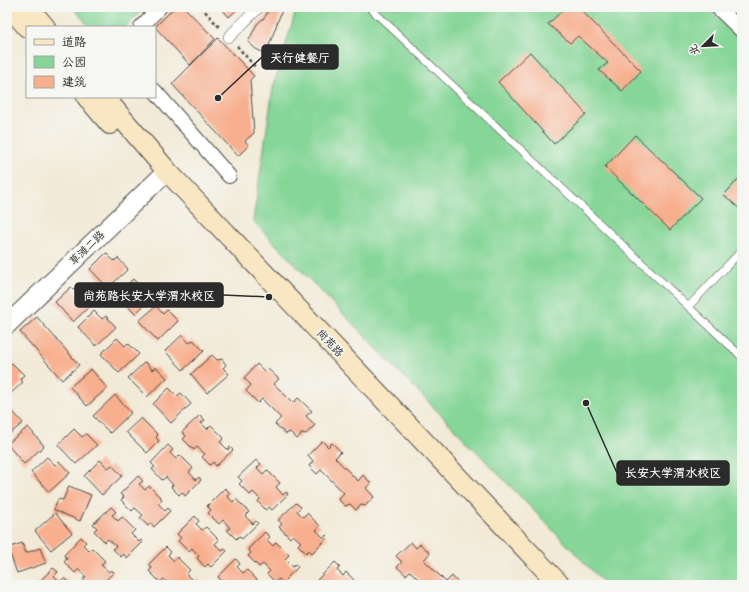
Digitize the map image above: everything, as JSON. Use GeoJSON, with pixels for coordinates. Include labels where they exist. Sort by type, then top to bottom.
{"type":"FeatureCollection","features":[{"type":"Feature","properties":{"kind":"main road"},"geometry":{"type":"LineString","coordinates":[[10,7],[26,26]]}},
{"type":"Feature","properties":{"kind":"main road"},"geometry":{"type":"LineString","coordinates":[[28,7],[44,26]]}},
{"type":"Feature","properties":{"kind":"main road","name":"尚苑路"},"geometry":{"type":"LineString","coordinates":[[87,98],[560,585]]}},
{"type":"Feature","properties":{"kind":"main road","name":"尚苑路"},"geometry":{"type":"LineString","coordinates":[[105,98],[162,175],[542,585]]}},
{"type":"Feature","properties":{"kind":"street"},"geometry":{"type":"LineString","coordinates":[[142,26],[160,7]]}},
{"type":"Feature","properties":{"kind":"street"},"geometry":{"type":"LineString","coordinates":[[229,37],[260,7]]}},
{"type":"Feature","properties":{"kind":"street"},"geometry":{"type":"LineString","coordinates":[[717,7],[742,31]]}},
{"type":"Feature","properties":{"kind":"street"},"geometry":{"type":"LineString","coordinates":[[156,92],[229,176]]}},
{"type":"Feature","properties":{"kind":"street","name":"草滩二路"},"geometry":{"type":"LineString","coordinates":[[7,325],[162,175]]}},
{"type":"Feature","properties":{"kind":"lane"},"geometry":{"type":"LineString","coordinates":[[369,7],[742,356]]}},
{"type":"Feature","properties":{"kind":"lane"},"geometry":{"type":"LineString","coordinates":[[689,306],[742,250]]}},
{"type":"Feature","properties":{"kind":"green space"},"geometry":{"type":"Polygon","coordinates":[[[72,7],[144,7],[127,26],[89,26],[72,7]]]}},
{"type":"Feature","properties":{"kind":"green space"},"geometry":{"type":"Polygon","coordinates":[[[297,7],[707,7],[742,41],[742,585],[606,585],[253,221],[273,88],[297,7]]]}},
{"type":"Feature","properties":{"kind":"building"},"geometry":{"type":"Polygon","coordinates":[[[175,7],[184,7],[215,39],[190,65],[156,28],[156,26],[175,7]]]}},
{"type":"Feature","properties":{"kind":"building"},"geometry":{"type":"Polygon","coordinates":[[[220,7],[240,7],[229,17],[220,7]]]}},
{"type":"Feature","properties":{"kind":"building"},"geometry":{"type":"Polygon","coordinates":[[[270,7],[283,7],[266,54],[256,49],[248,42],[257,24],[265,17],[270,7]]]}},
{"type":"Feature","properties":{"kind":"building"},"geometry":{"type":"Polygon","coordinates":[[[566,7],[578,7],[641,71],[622,91],[599,70],[608,63],[578,36],[570,43],[548,24],[566,7]]]}},
{"type":"Feature","properties":{"kind":"building"},"geometry":{"type":"Polygon","coordinates":[[[218,38],[254,76],[250,80],[254,133],[245,141],[249,145],[238,156],[172,84],[218,38]]]}},
{"type":"Feature","properties":{"kind":"building"},"geometry":{"type":"Polygon","coordinates":[[[530,52],[586,114],[554,144],[498,82],[530,52]]]}},
{"type":"Feature","properties":{"kind":"building"},"geometry":{"type":"Polygon","coordinates":[[[635,135],[701,198],[670,230],[605,167],[635,135]]]}},
{"type":"Feature","properties":{"kind":"building"},"geometry":{"type":"Polygon","coordinates":[[[742,175],[742,211],[724,195],[742,175]]]}},
{"type":"Feature","properties":{"kind":"building"},"geometry":{"type":"Polygon","coordinates":[[[106,253],[114,261],[118,258],[128,269],[108,288],[90,269],[106,253]]]}},
{"type":"Feature","properties":{"kind":"building"},"geometry":{"type":"Polygon","coordinates":[[[133,279],[141,287],[144,284],[155,295],[135,314],[117,295],[133,279]]]}},
{"type":"Feature","properties":{"kind":"building"},"geometry":{"type":"Polygon","coordinates":[[[71,287],[79,295],[83,291],[93,303],[73,322],[55,302],[71,287]]]}},
{"type":"Feature","properties":{"kind":"building"},"geometry":{"type":"Polygon","coordinates":[[[156,306],[163,314],[167,310],[178,321],[158,341],[139,321],[156,306]]]}},
{"type":"Feature","properties":{"kind":"building"},"geometry":{"type":"Polygon","coordinates":[[[94,311],[102,319],[106,316],[116,327],[96,346],[78,327],[94,311]]]}},
{"type":"Feature","properties":{"kind":"building"},"geometry":{"type":"Polygon","coordinates":[[[37,317],[79,365],[62,380],[20,332],[37,317]]]}},
{"type":"Feature","properties":{"kind":"building"},"geometry":{"type":"Polygon","coordinates":[[[182,335],[189,343],[193,340],[204,351],[183,370],[165,351],[182,335]]]}},
{"type":"Feature","properties":{"kind":"building"},"geometry":{"type":"Polygon","coordinates":[[[117,338],[125,346],[128,343],[139,354],[119,373],[101,354],[117,338]]]}},
{"type":"Feature","properties":{"kind":"building"},"geometry":{"type":"Polygon","coordinates":[[[212,355],[217,360],[222,359],[226,365],[223,368],[229,374],[207,393],[191,374],[212,355]]]}},
{"type":"Feature","properties":{"kind":"building"},"geometry":{"type":"Polygon","coordinates":[[[7,362],[10,365],[12,363],[24,375],[20,379],[23,382],[8,396],[7,362]]]}},
{"type":"Feature","properties":{"kind":"building"},"geometry":{"type":"Polygon","coordinates":[[[145,362],[152,370],[156,367],[167,378],[147,397],[128,378],[145,362]]]}},
{"type":"Feature","properties":{"kind":"building"},"geometry":{"type":"Polygon","coordinates":[[[257,364],[265,372],[268,369],[279,379],[274,384],[293,403],[298,398],[312,411],[306,416],[315,425],[306,434],[302,433],[297,439],[290,432],[286,434],[275,424],[281,418],[262,399],[258,403],[246,391],[251,385],[244,378],[257,364]]]}},
{"type":"Feature","properties":{"kind":"building"},"geometry":{"type":"Polygon","coordinates":[[[91,369],[107,388],[87,406],[70,387],[91,369]]]}},
{"type":"Feature","properties":{"kind":"building"},"geometry":{"type":"Polygon","coordinates":[[[169,388],[177,396],[181,393],[191,404],[171,423],[153,404],[169,388]]]}},
{"type":"Feature","properties":{"kind":"building"},"geometry":{"type":"Polygon","coordinates":[[[115,395],[131,413],[110,433],[93,416],[115,395]]]}},
{"type":"Feature","properties":{"kind":"building"},"geometry":{"type":"Polygon","coordinates":[[[7,405],[23,423],[7,436],[7,405]]]}},
{"type":"Feature","properties":{"kind":"building"},"geometry":{"type":"Polygon","coordinates":[[[200,415],[205,420],[201,423],[207,429],[211,425],[224,438],[220,442],[228,450],[230,447],[233,450],[216,466],[213,462],[210,465],[202,457],[205,454],[197,447],[194,450],[183,439],[186,436],[182,432],[200,415]]]}},
{"type":"Feature","properties":{"kind":"building"},"geometry":{"type":"Polygon","coordinates":[[[141,418],[158,435],[156,437],[159,441],[147,453],[126,432],[141,418]]]}},
{"type":"Feature","properties":{"kind":"building"},"geometry":{"type":"Polygon","coordinates":[[[28,427],[44,446],[24,464],[7,444],[28,427]]]}},
{"type":"Feature","properties":{"kind":"building"},"geometry":{"type":"Polygon","coordinates":[[[74,429],[82,437],[86,434],[97,445],[76,464],[58,445],[74,429]]]}},
{"type":"Feature","properties":{"kind":"building"},"geometry":{"type":"Polygon","coordinates":[[[322,441],[328,447],[332,443],[341,452],[335,458],[358,481],[363,475],[371,483],[366,488],[374,497],[365,506],[361,505],[356,510],[350,504],[345,506],[338,499],[344,493],[321,470],[317,474],[309,466],[313,461],[308,455],[322,441]]]}},
{"type":"Feature","properties":{"kind":"building"},"geometry":{"type":"Polygon","coordinates":[[[168,445],[173,450],[170,453],[176,459],[180,455],[193,468],[189,472],[196,480],[199,477],[201,480],[185,496],[182,492],[179,495],[171,487],[173,485],[166,477],[162,480],[152,469],[155,467],[151,463],[168,445]]]}},
{"type":"Feature","properties":{"kind":"building"},"geometry":{"type":"Polygon","coordinates":[[[47,457],[55,465],[59,461],[70,473],[49,492],[31,472],[47,457]]]}},
{"type":"Feature","properties":{"kind":"building"},"geometry":{"type":"Polygon","coordinates":[[[100,460],[108,468],[112,465],[122,476],[102,495],[84,476],[100,460]]]}},
{"type":"Feature","properties":{"kind":"building"},"geometry":{"type":"Polygon","coordinates":[[[256,460],[261,464],[257,468],[263,474],[267,470],[280,483],[276,487],[283,495],[286,492],[288,494],[272,510],[269,507],[266,510],[258,502],[260,499],[253,492],[250,495],[239,484],[242,481],[238,477],[256,460]]]}},
{"type":"Feature","properties":{"kind":"building"},"geometry":{"type":"Polygon","coordinates":[[[138,476],[143,481],[139,484],[145,490],[149,486],[162,499],[158,503],[165,511],[168,508],[170,511],[154,527],[151,523],[148,526],[140,518],[143,515],[135,508],[132,511],[121,500],[124,497],[120,494],[138,476]]]}},
{"type":"Feature","properties":{"kind":"building"},"geometry":{"type":"Polygon","coordinates":[[[69,486],[91,495],[80,521],[54,510],[58,499],[63,500],[69,486]]]}},
{"type":"Feature","properties":{"kind":"building"},"geometry":{"type":"Polygon","coordinates":[[[225,488],[230,493],[227,496],[233,502],[236,499],[249,512],[245,516],[253,524],[256,521],[258,523],[242,539],[239,536],[236,539],[227,530],[230,528],[223,520],[219,524],[208,513],[211,510],[207,506],[225,488]]]}},
{"type":"Feature","properties":{"kind":"building"},"geometry":{"type":"Polygon","coordinates":[[[296,503],[301,507],[297,511],[303,517],[307,513],[320,526],[316,530],[324,538],[326,535],[328,537],[312,553],[309,550],[306,553],[298,545],[301,542],[293,535],[290,538],[279,527],[282,524],[278,520],[296,503]]]}},
{"type":"Feature","properties":{"kind":"building"},"geometry":{"type":"Polygon","coordinates":[[[111,507],[116,512],[112,515],[118,521],[122,517],[135,530],[131,534],[139,542],[141,540],[143,542],[127,558],[124,554],[121,557],[113,549],[116,546],[108,539],[105,542],[94,531],[97,528],[93,524],[111,507]]]}},
{"type":"Feature","properties":{"kind":"building"},"geometry":{"type":"Polygon","coordinates":[[[55,513],[72,533],[51,550],[35,531],[55,513]]]}},
{"type":"Feature","properties":{"kind":"building"},"geometry":{"type":"Polygon","coordinates":[[[195,516],[199,521],[196,524],[202,530],[206,527],[219,540],[215,544],[222,551],[225,549],[227,551],[211,567],[208,564],[205,567],[197,558],[199,556],[192,548],[189,552],[178,541],[181,538],[177,534],[195,516]]]}},
{"type":"Feature","properties":{"kind":"building"},"geometry":{"type":"Polygon","coordinates":[[[265,532],[270,537],[267,540],[273,546],[276,542],[289,555],[285,559],[293,567],[295,564],[298,567],[282,583],[279,579],[275,582],[267,574],[270,571],[263,564],[259,567],[248,556],[251,553],[248,549],[265,532]]]}},
{"type":"Feature","properties":{"kind":"building"},"geometry":{"type":"Polygon","coordinates":[[[81,537],[86,542],[83,545],[89,551],[92,548],[105,561],[101,565],[109,572],[111,570],[114,572],[101,585],[89,585],[83,579],[86,577],[79,569],[75,573],[64,562],[67,559],[64,555],[81,537]]]}},
{"type":"Feature","properties":{"kind":"building"},"geometry":{"type":"Polygon","coordinates":[[[411,542],[416,548],[420,544],[430,553],[424,560],[446,582],[452,576],[459,584],[424,585],[410,571],[406,575],[397,567],[402,562],[396,556],[411,542]]]}},
{"type":"Feature","properties":{"kind":"building"},"geometry":{"type":"Polygon","coordinates":[[[22,543],[26,553],[40,548],[46,563],[17,573],[8,548],[22,543]]]}},
{"type":"Feature","properties":{"kind":"building"},"geometry":{"type":"Polygon","coordinates":[[[166,547],[171,552],[168,555],[174,561],[177,557],[190,570],[186,574],[194,582],[196,579],[199,582],[195,585],[170,585],[164,579],[160,582],[149,571],[152,568],[149,564],[166,547]]]}},
{"type":"Feature","properties":{"kind":"building"},"geometry":{"type":"Polygon","coordinates":[[[236,559],[240,564],[237,567],[243,573],[247,570],[260,583],[257,585],[219,584],[222,581],[218,577],[236,559]]]}},
{"type":"Feature","properties":{"kind":"building"},"geometry":{"type":"Polygon","coordinates":[[[335,562],[340,567],[337,570],[343,576],[346,572],[359,585],[320,585],[321,584],[317,580],[335,562]]]}},
{"type":"Feature","properties":{"kind":"building"},"geometry":{"type":"Polygon","coordinates":[[[53,568],[58,572],[54,576],[60,582],[64,578],[71,585],[36,585],[53,568]]]}},
{"type":"Feature","properties":{"kind":"place","name":"天行健餐厅"},"geometry":{"type":"Point","coordinates":[218,98]}},
{"type":"Feature","properties":{"kind":"place","name":"尚苑路长安大学渭水校区"},"geometry":{"type":"Point","coordinates":[269,297]}},
{"type":"Feature","properties":{"kind":"place","name":"长安大学渭水校区"},"geometry":{"type":"Point","coordinates":[586,403]}}]}
